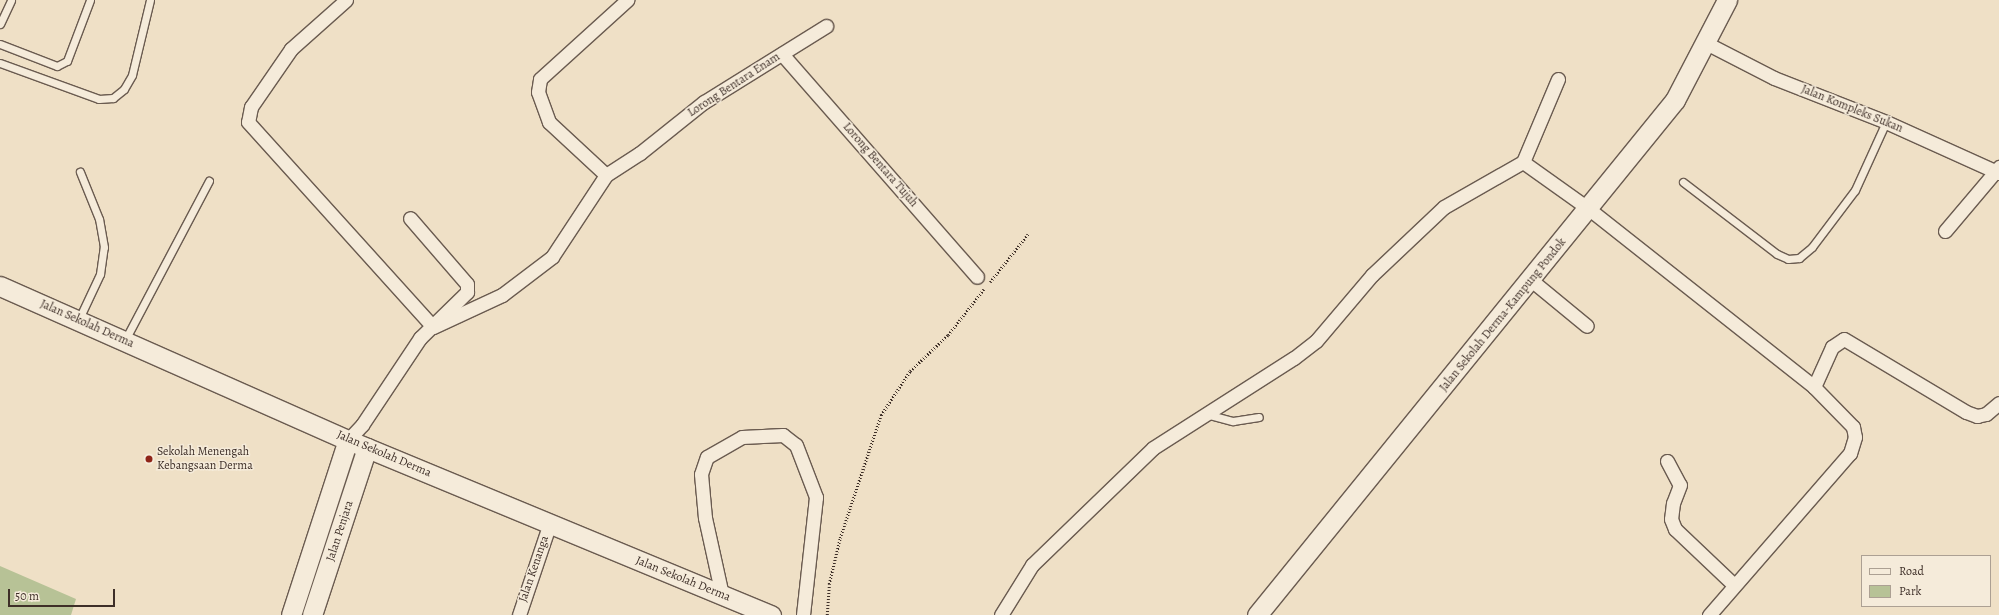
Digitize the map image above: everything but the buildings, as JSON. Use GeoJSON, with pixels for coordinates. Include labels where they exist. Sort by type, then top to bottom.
{"type":"FeatureCollection","features":[{"type":"Feature","properties":{"kind":"street"},"geometry":{"type":"LineString","coordinates":[[346,0],[291,49],[251,107],[248,122],[433,327]]}},
{"type":"Feature","properties":{"kind":"street"},"geometry":{"type":"LineString","coordinates":[[433,327],[502,295],[552,256],[606,175],[545,116],[538,92],[540,79],[627,0]]}},
{"type":"Feature","properties":{"kind":"street","name":"Jalan Sekolah Derma-Kampung Pondok"},"geometry":{"type":"LineString","coordinates":[[1257,615],[1589,209],[1675,100],[1706,43],[1727,0]]}},
{"type":"Feature","properties":{"kind":"street","name":"Lorong Bentara Enam"},"geometry":{"type":"LineString","coordinates":[[606,175],[640,153],[704,102],[826,26]]}},
{"type":"Feature","properties":{"kind":"street","name":"Jalan Kompleks Sukan"},"geometry":{"type":"LineString","coordinates":[[1706,43],[1774,78],[1886,122],[1998,170]]}},
{"type":"Feature","properties":{"kind":"street","name":"Lorong Bentara Tujuh"},"geometry":{"type":"LineString","coordinates":[[782,54],[977,277]]}},
{"type":"Feature","properties":{"kind":"street"},"geometry":{"type":"LineString","coordinates":[[1001,615],[1032,564],[1153,448],[1206,414],[1256,385],[1316,341],[1372,275],[1444,207],[1523,162],[1558,78]]}},
{"type":"Feature","properties":{"kind":"street"},"geometry":{"type":"LineString","coordinates":[[1523,162],[1589,209],[1814,387],[1848,419],[1853,427],[1854,445],[1709,615]]}},
{"type":"Feature","properties":{"kind":"street"},"geometry":{"type":"LineString","coordinates":[[1945,231],[1998,170]]}},
{"type":"Feature","properties":{"kind":"street"},"geometry":{"type":"LineString","coordinates":[[303,611],[348,440],[362,425],[420,338],[433,327],[464,295],[466,284],[410,218]]}},
{"type":"Feature","properties":{"kind":"street"},"geometry":{"type":"LineString","coordinates":[[1531,280],[1587,326]]}},
{"type":"Feature","properties":{"kind":"street","name":"Jalan Sekolah Derma"},"geometry":{"type":"LineString","coordinates":[[0,286],[125,340],[348,440],[771,615]]}},
{"type":"Feature","properties":{"kind":"street"},"geometry":{"type":"LineString","coordinates":[[1814,387],[1832,346],[1844,339],[1966,412],[1977,416],[1986,414],[1999,403]]}},
{"type":"Feature","properties":{"kind":"street"},"geometry":{"type":"LineString","coordinates":[[362,425],[367,448]]}},
{"type":"Feature","properties":{"kind":"street"},"geometry":{"type":"LineString","coordinates":[[722,595],[705,511],[701,474],[707,458],[742,436],[783,435],[796,445],[816,497],[803,615]]}},
{"type":"Feature","properties":{"kind":"street","name":"Jalan Penjara"},"geometry":{"type":"LineString","coordinates":[[303,611],[367,448]]}},
{"type":"Feature","properties":{"kind":"street"},"geometry":{"type":"LineString","coordinates":[[1667,461],[1680,485],[1673,503],[1671,519],[1675,528],[1734,585]]}},
{"type":"Feature","properties":{"kind":"street","name":"Jalan Kenanga"},"geometry":{"type":"LineString","coordinates":[[519,615],[550,524]]}},
{"type":"Feature","properties":{"kind":"lane"},"geometry":{"type":"LineString","coordinates":[[0,24],[11,0]]}},
{"type":"Feature","properties":{"kind":"lane"},"geometry":{"type":"LineString","coordinates":[[0,44],[57,66],[67,61],[90,0]]}},
{"type":"Feature","properties":{"kind":"lane"},"geometry":{"type":"LineString","coordinates":[[0,63],[99,99],[113,98],[124,89],[132,75],[150,0]]}},
{"type":"Feature","properties":{"kind":"lane"},"geometry":{"type":"LineString","coordinates":[[1683,182],[1777,254],[1788,259],[1798,258],[1812,247],[1855,190],[1886,122]]}},
{"type":"Feature","properties":{"kind":"lane"},"geometry":{"type":"LineString","coordinates":[[78,321],[100,274],[104,247],[99,219],[80,172]]}},
{"type":"Feature","properties":{"kind":"lane"},"geometry":{"type":"LineString","coordinates":[[125,340],[209,181]]}},
{"type":"Feature","properties":{"kind":"lane"},"geometry":{"type":"LineString","coordinates":[[1206,414],[1232,421],[1259,417]]}},
{"type":"Feature","properties":{"kind":"path"},"geometry":{"type":"LineString","coordinates":[[827,615],[829,584],[840,538],[881,415],[910,371],[948,335],[1028,234]]}},
{"type":"Feature","properties":{"kind":"green space"},"geometry":{"type":"Polygon","coordinates":[[[0,566],[76,599],[71,615],[0,615],[0,566]]]}},
{"type":"Feature","properties":{"kind":"place","name":"Sekolah Menengah Kebangsaan Derma"},"geometry":{"type":"Point","coordinates":[149,459]}}]}
